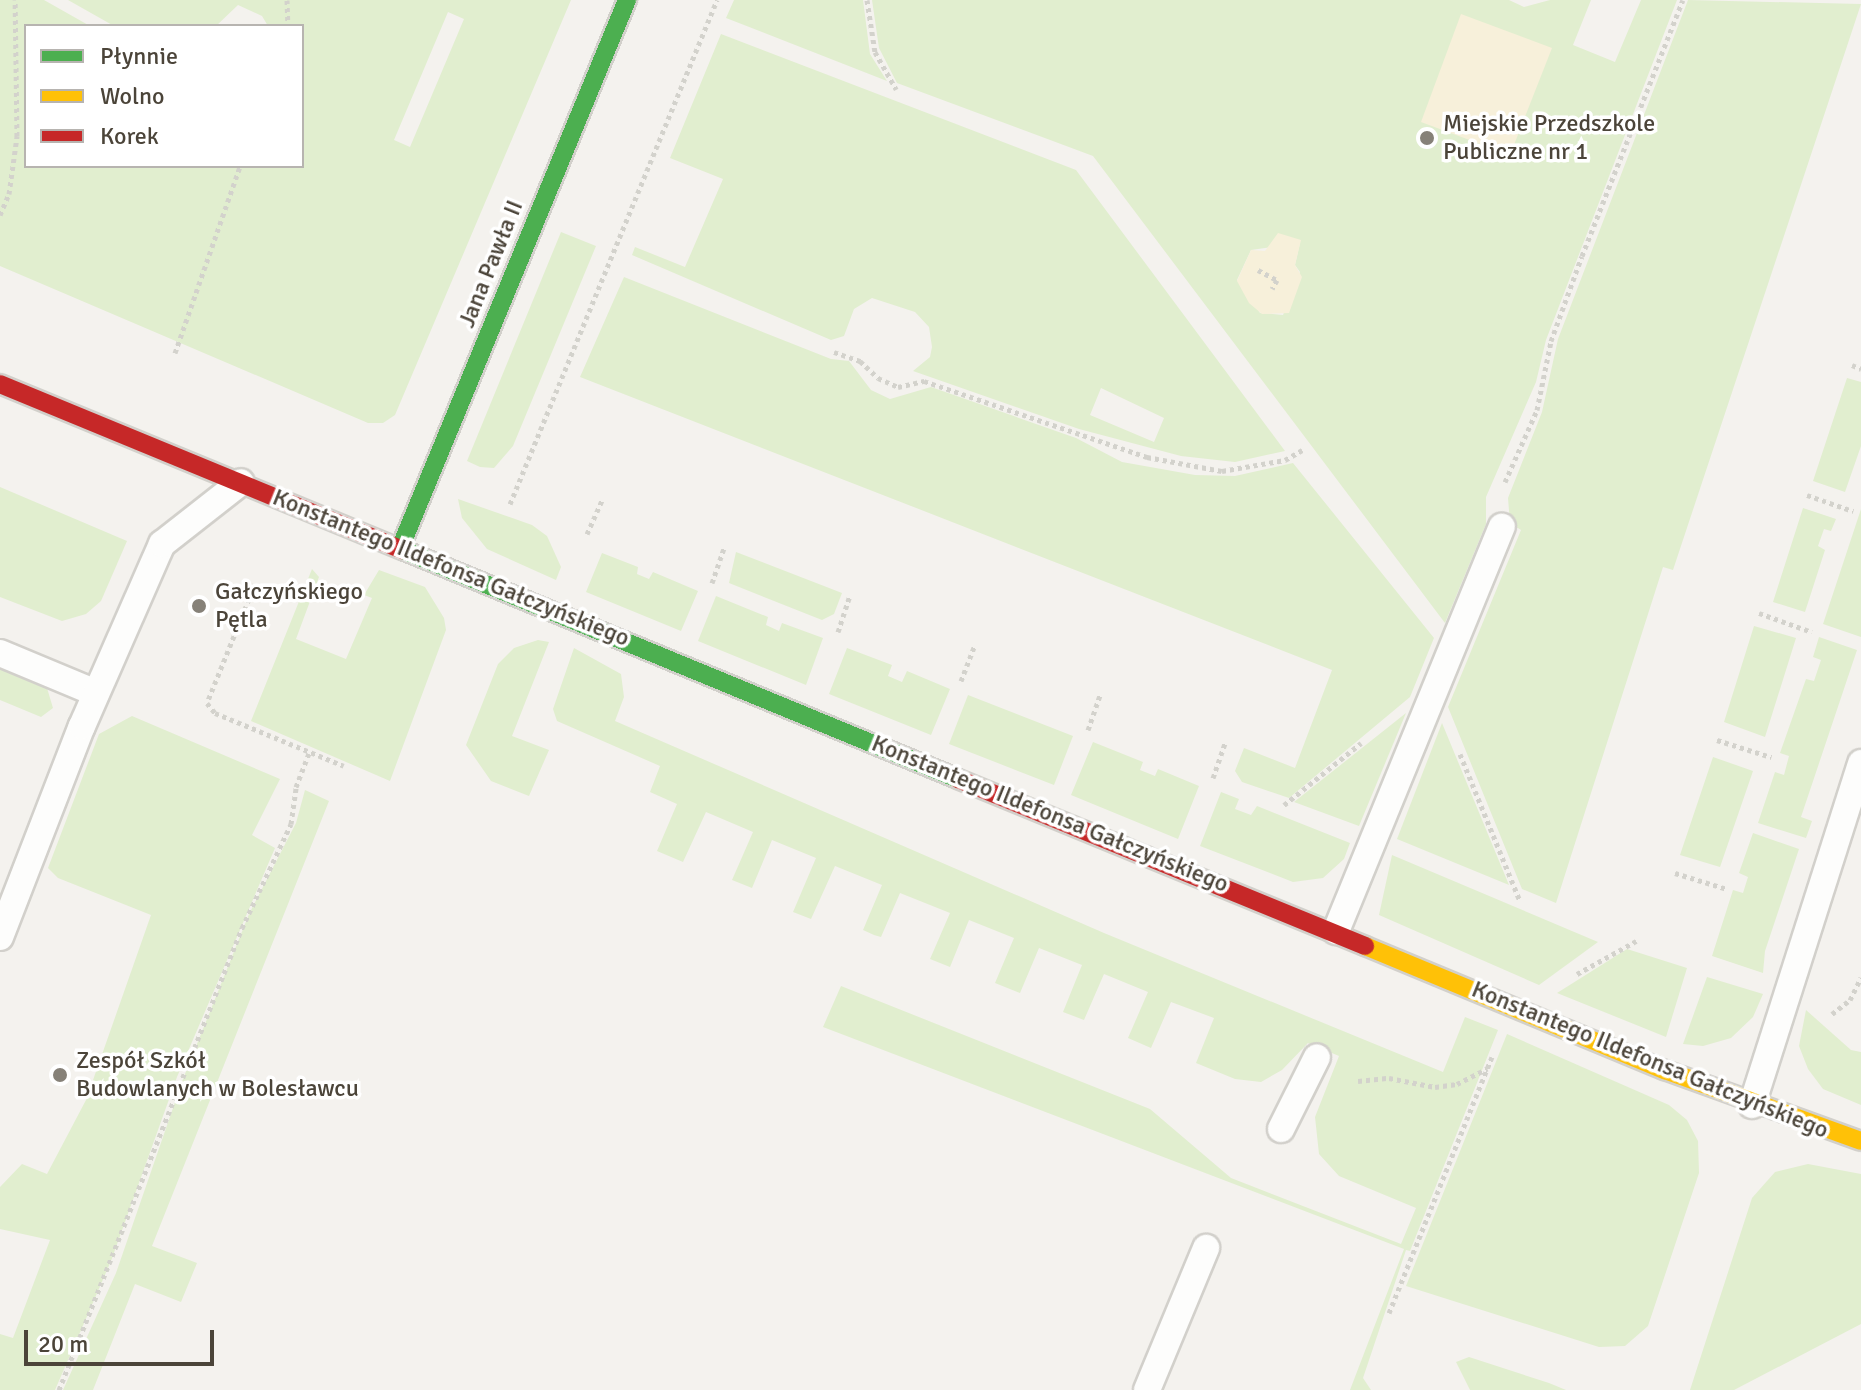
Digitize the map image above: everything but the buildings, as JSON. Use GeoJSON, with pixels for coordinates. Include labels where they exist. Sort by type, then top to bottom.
{"type":"FeatureCollection","features":[{"type":"Feature","properties":{"kind":"street","name":"Jana Pawła II"},"geometry":{"type":"LineString","coordinates":[[401,546],[627,0]]}},
{"type":"Feature","properties":{"kind":"street","name":"Konstantego Ildefonsa Gałczyńskiego"},"geometry":{"type":"LineString","coordinates":[[0,384],[401,546],[1752,1105],[1861,1141]]}},
{"type":"Feature","properties":{"kind":"lane","name":"Konstantego Ildefonsa Gałczyńskiego"},"geometry":{"type":"LineString","coordinates":[[0,937],[96,693],[162,544],[241,482]]}},
{"type":"Feature","properties":{"kind":"lane"},"geometry":{"type":"LineString","coordinates":[[1336,931],[1502,527]]}},
{"type":"Feature","properties":{"kind":"lane"},"geometry":{"type":"LineString","coordinates":[[0,653],[96,693]]}},
{"type":"Feature","properties":{"kind":"lane"},"geometry":{"type":"LineString","coordinates":[[1752,1105],[1861,763]]}},
{"type":"Feature","properties":{"kind":"lane"},"geometry":{"type":"LineString","coordinates":[[1286,1121],[1317,1057]]}},
{"type":"Feature","properties":{"kind":"lane"},"geometry":{"type":"LineString","coordinates":[[1147,1390],[1206,1248]]}},
{"type":"Feature","properties":{"kind":"path"},"geometry":{"type":"LineString","coordinates":[[0,215],[9,194],[17,136],[15,0]]}},
{"type":"Feature","properties":{"kind":"path"},"geometry":{"type":"LineString","coordinates":[[287,0],[288,24]]}},
{"type":"Feature","properties":{"kind":"path"},"geometry":{"type":"LineString","coordinates":[[510,504],[717,0]]}},
{"type":"Feature","properties":{"kind":"path"},"geometry":{"type":"LineString","coordinates":[[867,0],[875,52],[896,89]]}},
{"type":"Feature","properties":{"kind":"path"},"geometry":{"type":"LineString","coordinates":[[1502,527],[1499,497],[1537,410],[1551,341],[1683,0]]}},
{"type":"Feature","properties":{"kind":"path"},"geometry":{"type":"LineString","coordinates":[[175,353],[239,168]]}},
{"type":"Feature","properties":{"kind":"path"},"geometry":{"type":"LineString","coordinates":[[1258,270],[1277,280],[1272,289]]}},
{"type":"Feature","properties":{"kind":"path"},"geometry":{"type":"LineString","coordinates":[[834,352],[860,361],[878,378],[898,387],[924,381],[1147,457],[1222,471],[1285,460],[1302,450]]}},
{"type":"Feature","properties":{"kind":"path"},"geometry":{"type":"LineString","coordinates":[[1852,365],[1861,369]]}},
{"type":"Feature","properties":{"kind":"path"},"geometry":{"type":"LineString","coordinates":[[1807,495],[1853,511]]}},
{"type":"Feature","properties":{"kind":"path"},"geometry":{"type":"LineString","coordinates":[[587,534],[602,500]]}},
{"type":"Feature","properties":{"kind":"path"},"geometry":{"type":"LineString","coordinates":[[712,583],[724,548]]}},
{"type":"Feature","properties":{"kind":"path"},"geometry":{"type":"LineString","coordinates":[[255,584],[207,703],[215,713],[344,766]]}},
{"type":"Feature","properties":{"kind":"path"},"geometry":{"type":"LineString","coordinates":[[838,632],[850,596]]}},
{"type":"Feature","properties":{"kind":"path"},"geometry":{"type":"LineString","coordinates":[[1759,613],[1812,632]]}},
{"type":"Feature","properties":{"kind":"path"},"geometry":{"type":"LineString","coordinates":[[961,681],[975,645]]}},
{"type":"Feature","properties":{"kind":"path"},"geometry":{"type":"LineString","coordinates":[[1435,692],[1520,901]]}},
{"type":"Feature","properties":{"kind":"path"},"geometry":{"type":"LineString","coordinates":[[1088,730],[1101,693]]}},
{"type":"Feature","properties":{"kind":"path"},"geometry":{"type":"LineString","coordinates":[[1717,740],[1771,757]]}},
{"type":"Feature","properties":{"kind":"path"},"geometry":{"type":"LineString","coordinates":[[1213,778],[1226,741]]}},
{"type":"Feature","properties":{"kind":"path"},"geometry":{"type":"LineString","coordinates":[[59,1390],[242,928],[291,824],[296,787],[309,753]]}},
{"type":"Feature","properties":{"kind":"path"},"geometry":{"type":"LineString","coordinates":[[1675,873],[1727,889]]}},
{"type":"Feature","properties":{"kind":"path"},"geometry":{"type":"LineString","coordinates":[[1568,978],[1636,941]]}},
{"type":"Feature","properties":{"kind":"path"},"geometry":{"type":"LineString","coordinates":[[1825,1019],[1850,1000],[1861,977]]}},
{"type":"Feature","properties":{"kind":"path"},"geometry":{"type":"LineString","coordinates":[[1389,1313],[1497,1045]]}},
{"type":"Feature","properties":{"kind":"path"},"geometry":{"type":"LineString","coordinates":[[1286,1121],[1368,1078],[1435,1087],[1457,1084],[1487,1069]]}},
{"type":"Feature","properties":{"kind":"green space"},"geometry":{"type":"Polygon","coordinates":[[[0,0],[44,0],[86,24],[24,24],[24,168],[304,168],[304,24],[267,24],[262,16],[238,5],[218,24],[110,24],[68,0],[571,0],[395,415],[383,423],[368,423],[0,266],[0,0]],[[448,12],[394,140],[410,147],[464,19],[448,12]]]}},
{"type":"Feature","properties":{"kind":"green space"},"geometry":{"type":"Polygon","coordinates":[[[734,0],[863,0],[870,54],[887,81],[726,18],[734,0]]]}},
{"type":"Feature","properties":{"kind":"green space"},"geometry":{"type":"Polygon","coordinates":[[[872,0],[1509,0],[1524,7],[1550,0],[1591,0],[1573,45],[1615,62],[1641,0],[1677,0],[1546,340],[1536,382],[1486,497],[1486,524],[1445,623],[1093,156],[897,83],[879,48],[872,0]],[[1300,243],[1251,250],[1237,280],[1260,313],[1283,315],[1300,272],[1295,265],[1300,243]]]}},
{"type":"Feature","properties":{"kind":"green space"},"geometry":{"type":"Polygon","coordinates":[[[1688,0],[1861,4],[1673,570],[1663,567],[1556,903],[1522,889],[1448,707],[1521,530],[1510,523],[1508,498],[1542,412],[1558,339],[1688,0]]]}},
{"type":"Feature","properties":{"kind":"green space"},"geometry":{"type":"Polygon","coordinates":[[[721,34],[1076,170],[1285,451],[1235,462],[1181,456],[1079,429],[913,371],[930,357],[932,347],[929,327],[915,312],[872,298],[854,309],[844,336],[831,340],[632,255],[635,247],[685,267],[723,179],[670,158],[721,34]],[[1101,388],[1090,415],[1154,442],[1164,418],[1101,388]]]}},
{"type":"Feature","properties":{"kind":"green space"},"geometry":{"type":"Polygon","coordinates":[[[561,232],[596,246],[513,446],[494,468],[480,467],[467,461],[561,232]]]}},
{"type":"Feature","properties":{"kind":"green space"},"geometry":{"type":"Polygon","coordinates":[[[624,277],[831,359],[849,361],[871,390],[890,399],[931,387],[1076,438],[1122,462],[1195,475],[1235,476],[1293,463],[1434,638],[1410,697],[1289,798],[1242,782],[1235,771],[1244,748],[1295,768],[1332,670],[580,377],[624,277]]]}},
{"type":"Feature","properties":{"kind":"green space"},"geometry":{"type":"Polygon","coordinates":[[[1847,378],[1861,382],[1861,446],[1845,492],[1813,481],[1847,378]]]}},
{"type":"Feature","properties":{"kind":"green space"},"geometry":{"type":"Polygon","coordinates":[[[0,487],[127,541],[101,601],[86,614],[62,621],[0,597],[0,487]]]}},
{"type":"Feature","properties":{"kind":"green space"},"geometry":{"type":"Polygon","coordinates":[[[458,499],[532,525],[547,536],[561,567],[556,580],[487,549],[462,518],[458,499]]]}},
{"type":"Feature","properties":{"kind":"green space"},"geometry":{"type":"Polygon","coordinates":[[[1803,508],[1836,519],[1831,531],[1824,529],[1818,546],[1825,550],[1805,612],[1773,602],[1803,508]]]}},
{"type":"Feature","properties":{"kind":"green space"},"geometry":{"type":"Polygon","coordinates":[[[1861,509],[1861,637],[1823,624],[1861,509]]]}},
{"type":"Feature","properties":{"kind":"green space"},"geometry":{"type":"Polygon","coordinates":[[[736,552],[842,593],[834,614],[822,620],[729,583],[736,552]]]}},
{"type":"Feature","properties":{"kind":"green space"},"geometry":{"type":"Polygon","coordinates":[[[602,553],[638,567],[637,574],[649,579],[653,572],[698,591],[681,631],[586,592],[602,553]]]}},
{"type":"Feature","properties":{"kind":"green space"},"geometry":{"type":"Polygon","coordinates":[[[312,569],[319,577],[296,639],[346,659],[372,598],[364,595],[379,570],[425,587],[444,618],[446,630],[390,781],[251,721],[312,569]]]}},
{"type":"Feature","properties":{"kind":"green space"},"geometry":{"type":"Polygon","coordinates":[[[716,596],[768,617],[766,625],[779,631],[782,623],[823,638],[806,685],[698,641],[716,596]]]}},
{"type":"Feature","properties":{"kind":"green space"},"geometry":{"type":"Polygon","coordinates":[[[1754,626],[1796,638],[1765,737],[1724,722],[1754,626]]]}},
{"type":"Feature","properties":{"kind":"green space"},"geometry":{"type":"Polygon","coordinates":[[[1819,637],[1857,650],[1801,817],[1812,821],[1806,838],[1758,823],[1775,772],[1784,775],[1789,756],[1780,753],[1806,679],[1814,681],[1821,660],[1813,657],[1819,637]]]}},
{"type":"Feature","properties":{"kind":"green space"},"geometry":{"type":"Polygon","coordinates":[[[538,640],[549,642],[512,736],[549,750],[529,796],[491,781],[466,745],[498,664],[514,648],[538,640]]]}},
{"type":"Feature","properties":{"kind":"green space"},"geometry":{"type":"Polygon","coordinates":[[[574,648],[621,674],[624,697],[615,721],[1104,933],[1443,1072],[1465,1017],[1498,1030],[1410,1251],[1406,1250],[1363,1378],[1371,1390],[1350,1390],[1404,1249],[823,1027],[841,986],[1150,1109],[1231,1178],[1401,1244],[1416,1208],[1339,1176],[1319,1154],[1315,1117],[1339,1056],[1308,1043],[1282,1070],[1261,1082],[1235,1079],[1196,1063],[1214,1018],[1171,1002],[1151,1048],[1128,1038],[1148,992],[1104,974],[1084,1020],[1063,1012],[1082,965],[1039,948],[1020,993],[995,983],[1014,938],[969,920],[950,967],[930,959],[950,913],[900,893],[881,937],[874,935],[863,930],[882,885],[835,866],[811,919],[793,912],[816,858],[772,840],[752,888],[732,880],[753,832],[706,812],[683,862],[657,851],[677,804],[650,792],[660,766],[557,721],[553,709],[574,648]]]}},
{"type":"Feature","properties":{"kind":"green space"},"geometry":{"type":"Polygon","coordinates":[[[847,648],[892,665],[888,676],[902,682],[907,671],[950,689],[931,735],[829,694],[847,648]]]}},
{"type":"Feature","properties":{"kind":"green space"},"geometry":{"type":"Polygon","coordinates":[[[0,667],[47,688],[53,708],[41,717],[0,700],[0,667]]]}},
{"type":"Feature","properties":{"kind":"green space"},"geometry":{"type":"Polygon","coordinates":[[[968,695],[1073,736],[1054,785],[949,744],[968,695]]]}},
{"type":"Feature","properties":{"kind":"green space"},"geometry":{"type":"Polygon","coordinates":[[[1406,713],[1359,826],[1294,802],[1406,713]]]}},
{"type":"Feature","properties":{"kind":"green space"},"geometry":{"type":"Polygon","coordinates":[[[132,716],[280,779],[252,835],[275,848],[177,1077],[111,1261],[55,1390],[0,1390],[0,1334],[13,1338],[50,1240],[0,1229],[0,1187],[22,1164],[47,1174],[86,1100],[151,915],[58,878],[48,868],[99,734],[132,716]]]}},
{"type":"Feature","properties":{"kind":"green space"},"geometry":{"type":"Polygon","coordinates":[[[1442,723],[1509,885],[1397,839],[1442,723]]]}},
{"type":"Feature","properties":{"kind":"green space"},"geometry":{"type":"Polygon","coordinates":[[[1093,742],[1143,762],[1140,770],[1155,776],[1158,769],[1199,786],[1178,839],[1071,795],[1093,742]]]}},
{"type":"Feature","properties":{"kind":"green space"},"geometry":{"type":"Polygon","coordinates":[[[1713,757],[1753,771],[1720,867],[1680,855],[1713,757]]]}},
{"type":"Feature","properties":{"kind":"green space"},"geometry":{"type":"Polygon","coordinates":[[[305,790],[329,801],[152,1246],[197,1263],[181,1302],[135,1284],[93,1390],[63,1390],[116,1273],[183,1079],[249,914],[296,823],[305,790]]]}},
{"type":"Feature","properties":{"kind":"green space"},"geometry":{"type":"Polygon","coordinates":[[[1221,792],[1239,799],[1235,809],[1251,815],[1257,806],[1350,843],[1344,859],[1323,878],[1293,882],[1200,846],[1221,792]]]}},
{"type":"Feature","properties":{"kind":"green space"},"geometry":{"type":"Polygon","coordinates":[[[1753,833],[1799,849],[1765,951],[1763,973],[1712,956],[1733,890],[1743,893],[1748,877],[1739,873],[1753,833]]]}},
{"type":"Feature","properties":{"kind":"green space"},"geometry":{"type":"Polygon","coordinates":[[[1392,855],[1598,942],[1539,985],[1379,915],[1392,855]]]}},
{"type":"Feature","properties":{"kind":"green space"},"geometry":{"type":"Polygon","coordinates":[[[1627,949],[1687,968],[1666,1037],[1557,993],[1627,949]]]}},
{"type":"Feature","properties":{"kind":"green space"},"geometry":{"type":"Polygon","coordinates":[[[1707,977],[1763,994],[1753,1017],[1731,1038],[1703,1046],[1683,1044],[1707,977]]]}},
{"type":"Feature","properties":{"kind":"green space"},"geometry":{"type":"Polygon","coordinates":[[[1806,1010],[1851,1050],[1861,1052],[1861,1105],[1823,1089],[1808,1069],[1799,1046],[1806,1010]]]}},
{"type":"Feature","properties":{"kind":"green space"},"geometry":{"type":"Polygon","coordinates":[[[1507,1034],[1669,1105],[1687,1120],[1698,1141],[1699,1173],[1648,1326],[1625,1346],[1599,1347],[1406,1286],[1507,1034]]]}},
{"type":"Feature","properties":{"kind":"green space"},"geometry":{"type":"Polygon","coordinates":[[[1808,1164],[1861,1174],[1861,1324],[1734,1390],[1690,1390],[1752,1198],[1775,1172],[1808,1164]]]}},
{"type":"Feature","properties":{"kind":"green space"},"geometry":{"type":"Polygon","coordinates":[[[1469,1357],[1566,1390],[1470,1390],[1456,1362],[1469,1357]]]}},
{"type":"Feature","properties":{"kind":"sand"},"geometry":{"type":"Polygon","coordinates":[[[1461,14],[1552,48],[1510,155],[1421,122],[1461,14]]]}},
{"type":"Feature","properties":{"kind":"sand"},"geometry":{"type":"Polygon","coordinates":[[[1278,233],[1301,240],[1295,265],[1302,277],[1289,313],[1262,314],[1249,303],[1237,281],[1251,250],[1265,251],[1278,233]]]}},
{"type":"Feature","properties":{"kind":"traffic: fast"},"geometry":{"type":"LineString","coordinates":[[401,546],[627,0]]}},
{"type":"Feature","properties":{"kind":"traffic: fast"},"geometry":{"type":"LineString","coordinates":[[403,550],[958,779]]}},
{"type":"Feature","properties":{"kind":"traffic: slow"},"geometry":{"type":"LineString","coordinates":[[1365,946],[1665,1070],[1861,1141]]}},
{"type":"Feature","properties":{"kind":"traffic: jam"},"geometry":{"type":"LineString","coordinates":[[0,384],[403,550]]}},
{"type":"Feature","properties":{"kind":"traffic: jam"},"geometry":{"type":"LineString","coordinates":[[958,779],[1365,946]]}},
{"type":"Feature","properties":{"kind":"place","name":"Miejskie Przedszkole Publiczne nr 1"},"geometry":{"type":"Point","coordinates":[1427,138]}},
{"type":"Feature","properties":{"kind":"place","name":"Gałczyńskiego Pętla"},"geometry":{"type":"Point","coordinates":[199,606]}},
{"type":"Feature","properties":{"kind":"place","name":"Zespół Szkół Budowlanych w Bolesławcu"},"geometry":{"type":"Point","coordinates":[60,1075]}}]}
